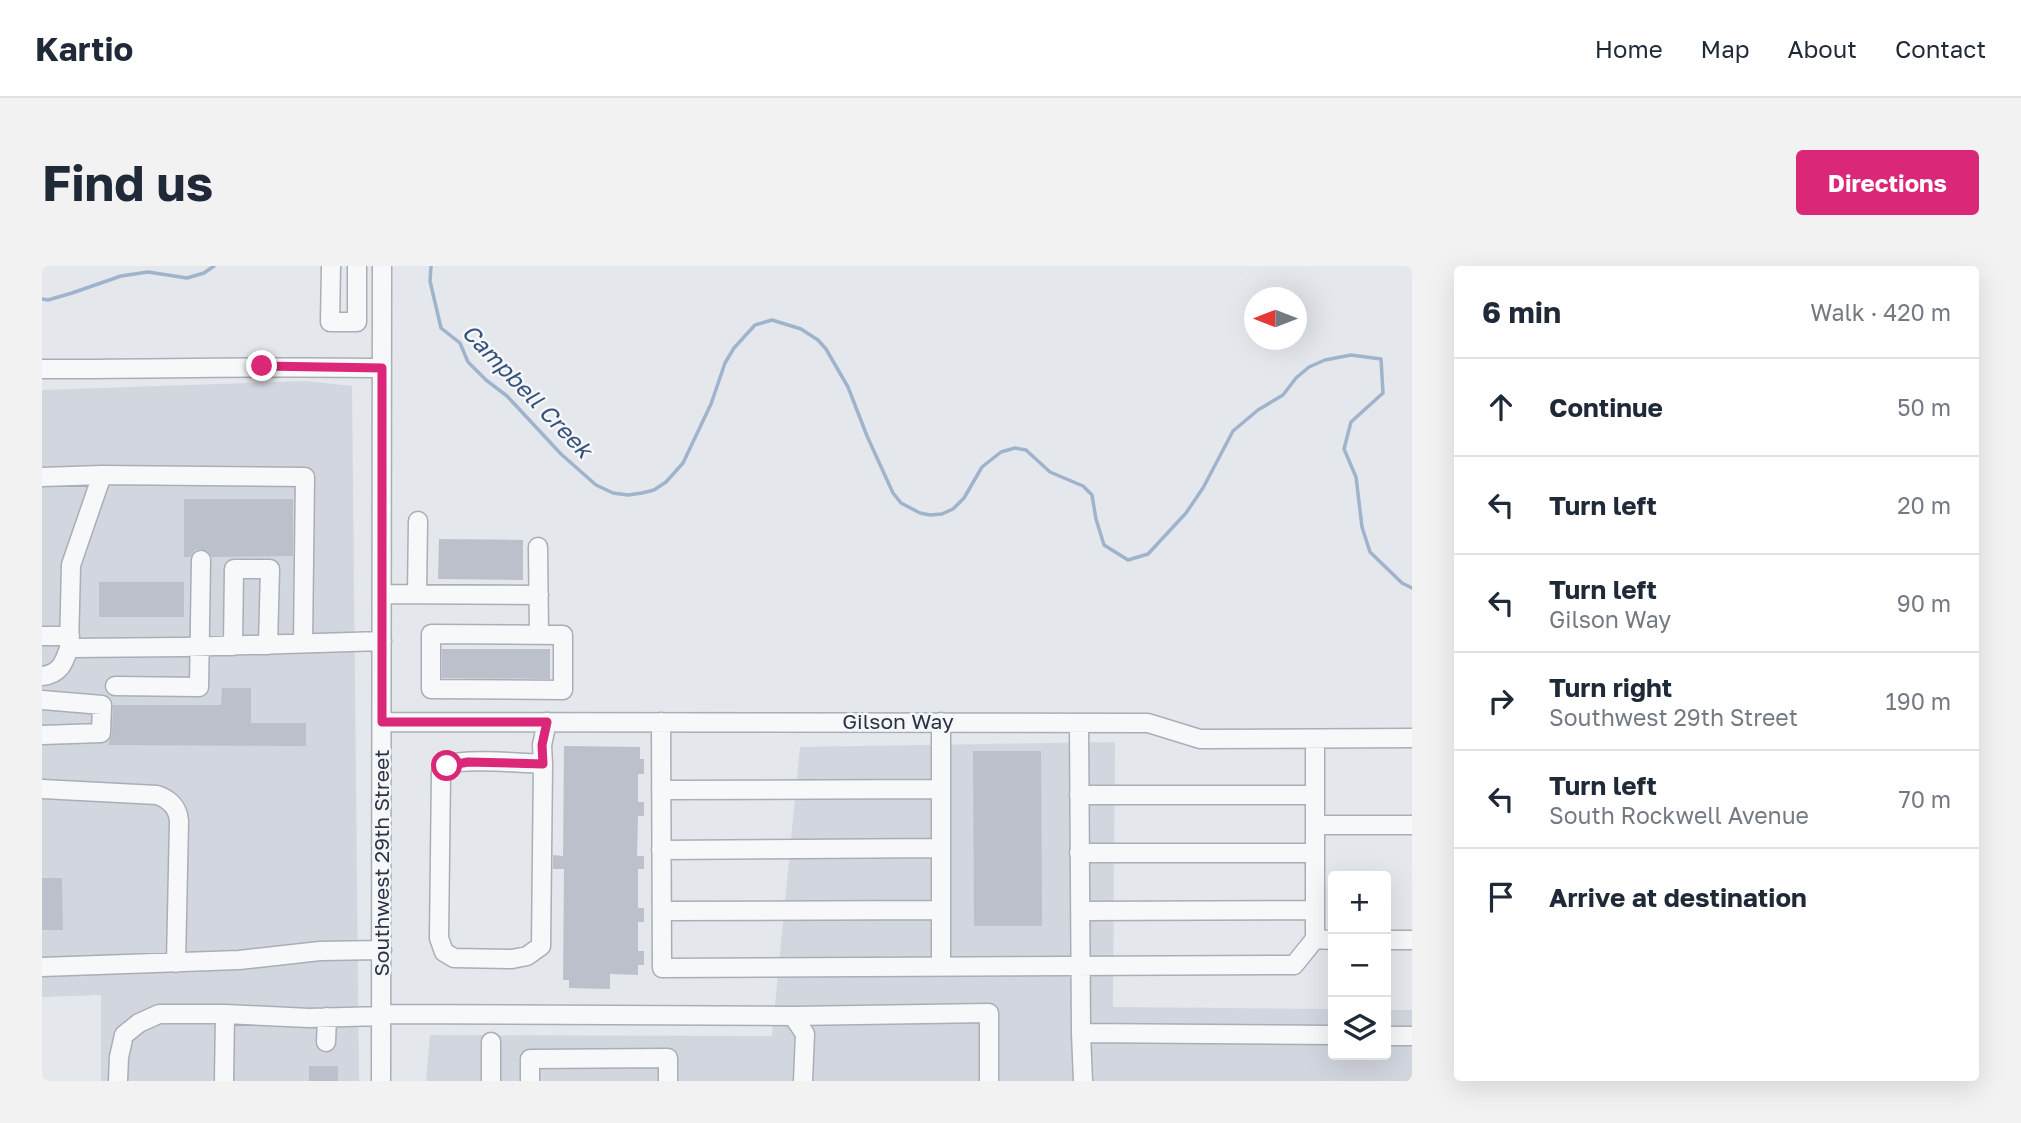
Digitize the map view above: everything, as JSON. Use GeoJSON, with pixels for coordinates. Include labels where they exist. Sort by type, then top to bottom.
{"type":"FeatureCollection","features":[{"type":"Feature","properties":{"kind":"street"},"geometry":{"type":"LineString","coordinates":[[331,266],[330,321],[357,321],[357,266]]}},
{"type":"Feature","properties":{"kind":"street","name":"Southwest 29th Street"},"geometry":{"type":"LineString","coordinates":[[381,1081],[382,266]]}},
{"type":"Feature","properties":{"kind":"street"},"geometry":{"type":"LineString","coordinates":[[42,369],[205,369],[262,366],[382,368]]}},
{"type":"Feature","properties":{"kind":"street"},"geometry":{"type":"LineString","coordinates":[[42,676],[47,676],[63,666],[69,642],[71,565],[102,475]]}},
{"type":"Feature","properties":{"kind":"street"},"geometry":{"type":"LineString","coordinates":[[42,477],[305,477],[303,643]]}},
{"type":"Feature","properties":{"kind":"street"},"geometry":{"type":"LineString","coordinates":[[417,594],[418,521]]}},
{"type":"Feature","properties":{"kind":"street"},"geometry":{"type":"LineString","coordinates":[[538,547],[539,635]]}},
{"type":"Feature","properties":{"kind":"street"},"geometry":{"type":"LineString","coordinates":[[115,686],[199,687],[201,560]]}},
{"type":"Feature","properties":{"kind":"street"},"geometry":{"type":"LineString","coordinates":[[233,646],[234,569],[270,569],[268,645]]}},
{"type":"Feature","properties":{"kind":"street"},"geometry":{"type":"LineString","coordinates":[[382,594],[539,595]]}},
{"type":"Feature","properties":{"kind":"street"},"geometry":{"type":"LineString","coordinates":[[543,764],[468,762],[447,766],[441,773],[439,938],[444,953],[454,958],[512,959],[527,956],[541,946],[543,764],[542,745],[555,722],[562,690],[563,635],[432,634],[431,689],[562,690]]}},
{"type":"Feature","properties":{"kind":"street"},"geometry":{"type":"LineString","coordinates":[[42,636],[69,642],[199,647],[382,641]]}},
{"type":"Feature","properties":{"kind":"street"},"geometry":{"type":"LineString","coordinates":[[438,689],[438,722]]}},
{"type":"Feature","properties":{"kind":"street"},"geometry":{"type":"LineString","coordinates":[[42,701],[102,705],[101,733],[42,735]]}},
{"type":"Feature","properties":{"kind":"street","name":"Gilson Way"},"geometry":{"type":"LineString","coordinates":[[382,722],[1148,723],[1200,739],[1412,738]]}},
{"type":"Feature","properties":{"kind":"street"},"geometry":{"type":"LineString","coordinates":[[661,722],[662,968],[1294,965],[1315,939],[1315,739]]}},
{"type":"Feature","properties":{"kind":"street"},"geometry":{"type":"LineString","coordinates":[[941,722],[941,967]]}},
{"type":"Feature","properties":{"kind":"street"},"geometry":{"type":"LineString","coordinates":[[1079,723],[1083,1081]]}},
{"type":"Feature","properties":{"kind":"street"},"geometry":{"type":"LineString","coordinates":[[42,789],[157,795],[171,803],[179,821],[176,963]]}},
{"type":"Feature","properties":{"kind":"street"},"geometry":{"type":"LineString","coordinates":[[661,790],[941,789]]}},
{"type":"Feature","properties":{"kind":"street"},"geometry":{"type":"LineString","coordinates":[[1079,795],[1315,795]]}},
{"type":"Feature","properties":{"kind":"street"},"geometry":{"type":"LineString","coordinates":[[1315,825],[1412,825]]}},
{"type":"Feature","properties":{"kind":"street"},"geometry":{"type":"LineString","coordinates":[[661,850],[941,848]]}},
{"type":"Feature","properties":{"kind":"street"},"geometry":{"type":"LineString","coordinates":[[1079,853],[1315,853]]}},
{"type":"Feature","properties":{"kind":"street"},"geometry":{"type":"LineString","coordinates":[[1080,911],[1315,910]]}},
{"type":"Feature","properties":{"kind":"street"},"geometry":{"type":"LineString","coordinates":[[662,911],[941,911]]}},
{"type":"Feature","properties":{"kind":"street"},"geometry":{"type":"LineString","coordinates":[[1315,939],[1328,940]]}},
{"type":"Feature","properties":{"kind":"street"},"geometry":{"type":"LineString","coordinates":[[1391,940],[1412,940]]}},
{"type":"Feature","properties":{"kind":"street"},"geometry":{"type":"LineString","coordinates":[[42,967],[239,960],[320,951],[382,950]]}},
{"type":"Feature","properties":{"kind":"street"},"geometry":{"type":"LineString","coordinates":[[118,1081],[119,1056],[124,1035],[139,1023],[159,1014],[327,1017],[989,1013],[989,1081]]}},
{"type":"Feature","properties":{"kind":"street"},"geometry":{"type":"LineString","coordinates":[[224,1081],[225,1014]]}},
{"type":"Feature","properties":{"kind":"street"},"geometry":{"type":"LineString","coordinates":[[793,1016],[805,1034],[803,1081]]}},
{"type":"Feature","properties":{"kind":"street"},"geometry":{"type":"LineString","coordinates":[[326,1042],[327,1017]]}},
{"type":"Feature","properties":{"kind":"street"},"geometry":{"type":"LineString","coordinates":[[1081,1033],[1328,1035]]}},
{"type":"Feature","properties":{"kind":"street"},"geometry":{"type":"LineString","coordinates":[[1391,1036],[1412,1036]]}},
{"type":"Feature","properties":{"kind":"street"},"geometry":{"type":"LineString","coordinates":[[491,1042],[492,1081]]}},
{"type":"Feature","properties":{"kind":"street"},"geometry":{"type":"LineString","coordinates":[[530,1081],[530,1059],[668,1058],[668,1081]]}},
{"type":"Feature","properties":{"kind":"shaded area"},"geometry":{"type":"Polygon","coordinates":[[[305,381],[352,386],[359,1081],[101,1081],[101,995],[42,997],[42,390],[305,381]]]}},
{"type":"Feature","properties":{"kind":"shaded area"},"geometry":{"type":"Polygon","coordinates":[[[1115,742],[1113,1007],[1328,1009],[1328,1060],[1391,1060],[1391,1010],[1412,1010],[1412,1081],[426,1081],[430,1035],[772,1036],[800,747],[1115,742]]]}},
{"type":"Feature","properties":{"kind":"building"},"geometry":{"type":"Polygon","coordinates":[[[184,499],[293,499],[293,556],[212,557],[207,551],[200,549],[195,550],[190,557],[184,557],[184,499]]]}},
{"type":"Feature","properties":{"kind":"building"},"geometry":{"type":"Polygon","coordinates":[[[439,539],[523,540],[523,580],[438,579],[439,539]]]}},
{"type":"Feature","properties":{"kind":"building"},"geometry":{"type":"Polygon","coordinates":[[[99,582],[184,582],[184,617],[99,617],[99,582]]]}},
{"type":"Feature","properties":{"kind":"building"},"geometry":{"type":"Polygon","coordinates":[[[442,649],[550,649],[550,679],[442,678],[442,649]]]}},
{"type":"Feature","properties":{"kind":"building"},"geometry":{"type":"Polygon","coordinates":[[[222,688],[251,688],[251,723],[306,723],[306,746],[108,745],[112,733],[113,705],[221,705],[222,688]]]}},
{"type":"Feature","properties":{"kind":"building"},"geometry":{"type":"Polygon","coordinates":[[[564,746],[640,747],[640,759],[644,759],[644,774],[638,774],[638,802],[644,802],[644,816],[638,816],[637,856],[644,856],[644,869],[638,869],[638,908],[644,908],[644,922],[638,922],[638,951],[644,951],[644,965],[638,965],[638,975],[610,974],[610,989],[569,988],[569,980],[563,980],[564,869],[553,869],[553,855],[563,856],[564,746]]]}},
{"type":"Feature","properties":{"kind":"building"},"geometry":{"type":"Polygon","coordinates":[[[973,751],[1041,751],[1042,926],[974,926],[973,751]]]}},
{"type":"Feature","properties":{"kind":"building"},"geometry":{"type":"Polygon","coordinates":[[[42,878],[62,878],[63,930],[42,930],[42,878]]]}},
{"type":"Feature","properties":{"kind":"building"},"geometry":{"type":"Polygon","coordinates":[[[309,1066],[338,1066],[338,1081],[309,1081],[309,1066]]]}},
{"type":"Feature","properties":{"kind":"waterway","name":"Campbell Creek"},"geometry":{"type":"LineString","coordinates":[[42,299],[48,300],[121,276],[148,272],[187,278],[204,273],[214,266]]}},
{"type":"Feature","properties":{"kind":"waterway","name":"Campbell Creek"},"geometry":{"type":"LineString","coordinates":[[431,266],[430,281],[441,328],[460,343],[468,362],[507,396],[561,454],[596,485],[613,493],[642,493],[654,490],[666,482],[683,463],[711,404],[725,363],[734,348],[755,325],[772,320],[801,329],[826,349],[848,387],[893,493],[901,503],[920,513],[942,514],[953,509],[964,498],[982,467],[1001,452],[1015,448],[1026,450],[1050,472],[1083,486],[1092,495],[1104,545],[1128,560],[1148,554],[1186,513],[1203,488],[1233,431],[1258,410],[1283,395],[1309,367],[1325,360],[1351,355],[1381,359],[1383,393],[1351,422],[1344,449],[1356,477],[1362,527],[1370,552],[1402,583],[1412,588]]}},
{"type":"Feature","properties":{"kind":"route"},"geometry":{"type":"LineString","coordinates":[[262,366],[382,368],[382,722],[547,722],[542,745],[543,764],[468,762],[447,766]]}}]}
